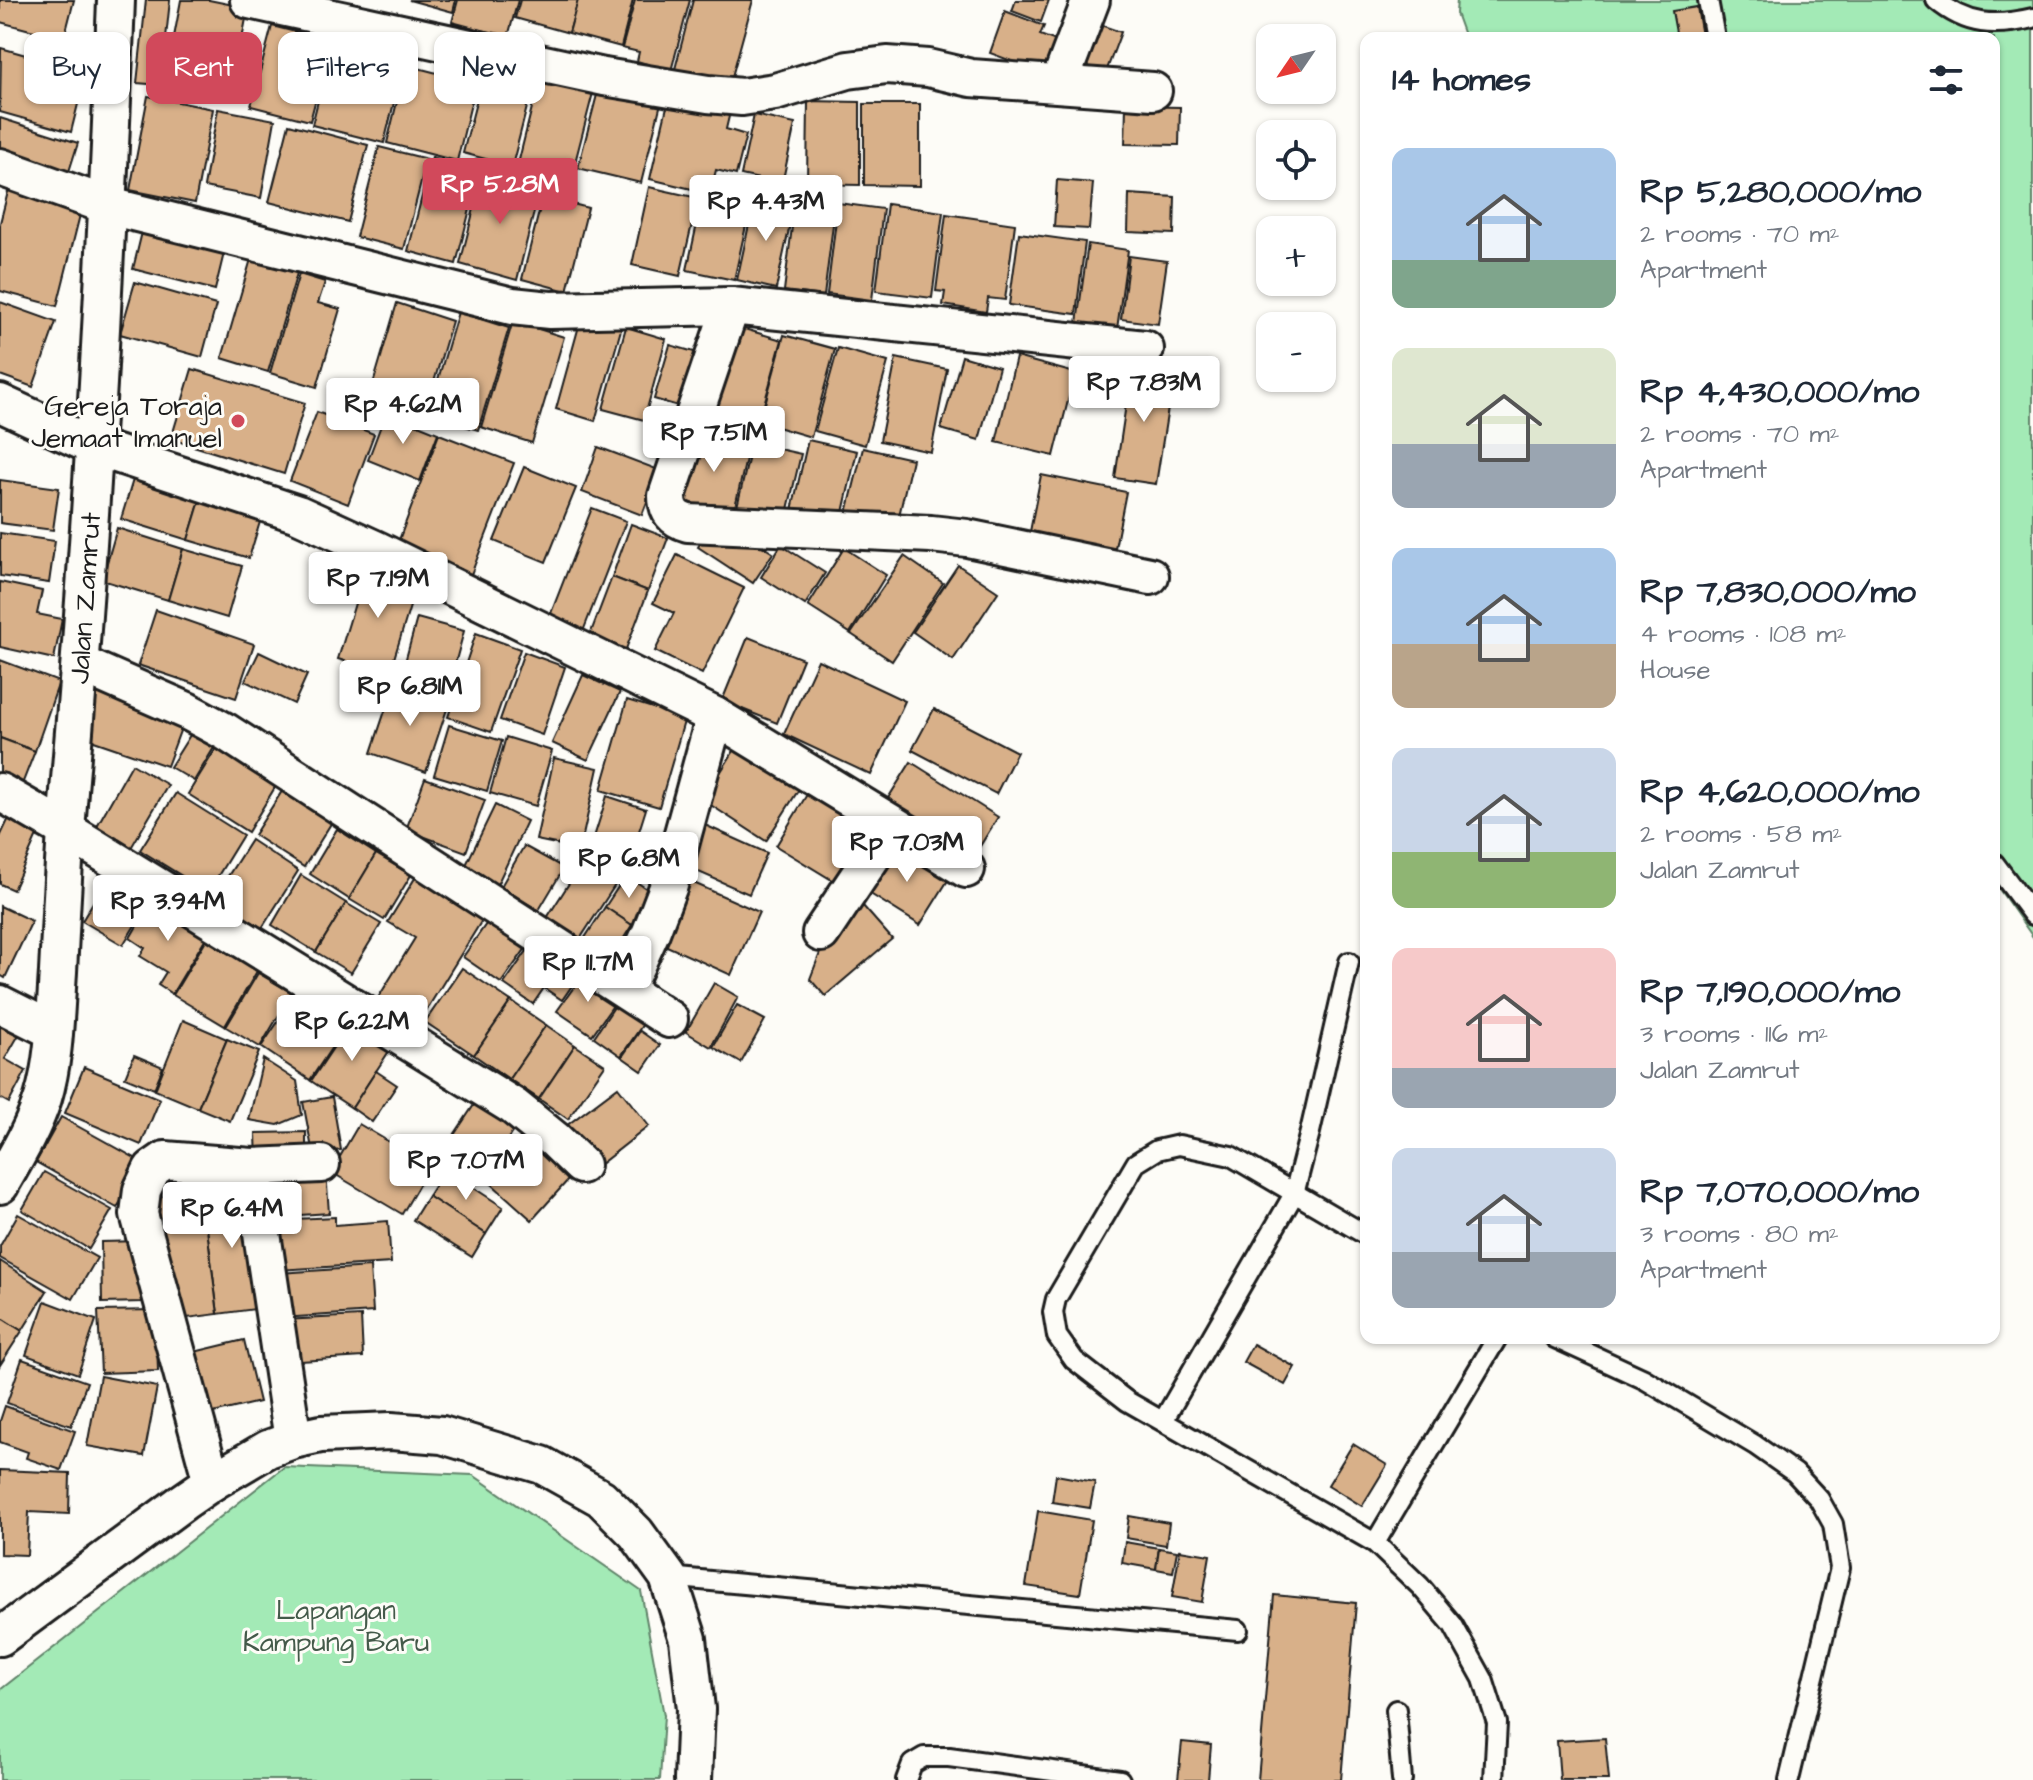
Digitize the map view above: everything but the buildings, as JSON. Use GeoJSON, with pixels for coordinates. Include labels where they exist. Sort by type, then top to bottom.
{"type":"FeatureCollection","features":[{"type":"Feature","properties":{"kind":"street","name":"Jalan Zamrut"},"geometry":{"type":"LineString","coordinates":[[0,1185],[32,1126],[43,1098],[54,1031],[95,447],[109,206],[116,0]]}},
{"type":"Feature","properties":{"kind":"street"},"geometry":{"type":"LineString","coordinates":[[249,0],[604,77],[708,94],[742,97],[775,92],[848,70],[887,65],[928,68],[971,78],[1153,91]]}},
{"type":"Feature","properties":{"kind":"street"},"geometry":{"type":"LineString","coordinates":[[1059,84],[1091,0]]}},
{"type":"Feature","properties":{"kind":"street"},"geometry":{"type":"LineString","coordinates":[[0,167],[109,206],[512,306],[550,310],[731,306],[1145,349]]}},
{"type":"Feature","properties":{"kind":"street"},"geometry":{"type":"LineString","coordinates":[[731,306],[667,496],[667,505],[679,521],[967,538],[1150,576]]}},
{"type":"Feature","properties":{"kind":"street"},"geometry":{"type":"LineString","coordinates":[[0,403],[95,447],[298,514],[335,530],[715,716],[966,869]]}},
{"type":"Feature","properties":{"kind":"street"},"geometry":{"type":"LineString","coordinates":[[80,664],[187,711],[226,732],[669,1019]]}},
{"type":"Feature","properties":{"kind":"street"},"geometry":{"type":"LineString","coordinates":[[625,989],[669,885],[715,716]]}},
{"type":"Feature","properties":{"kind":"street"},"geometry":{"type":"LineString","coordinates":[[0,792],[513,1106],[581,1165]]}},
{"type":"Feature","properties":{"kind":"street"},"geometry":{"type":"LineString","coordinates":[[821,933],[893,825]]}},
{"type":"Feature","properties":{"kind":"street"},"geometry":{"type":"LineString","coordinates":[[0,1004],[54,1031]]}},
{"type":"Feature","properties":{"kind":"street"},"geometry":{"type":"LineString","coordinates":[[212,1482],[139,1214],[142,1190],[152,1169],[165,1160],[252,1167],[321,1164]]}},
{"type":"Feature","properties":{"kind":"street"},"geometry":{"type":"LineString","coordinates":[[252,1167],[293,1440]]}},
{"type":"Feature","properties":{"kind":"street"},"geometry":{"type":"LineString","coordinates":[[0,1637],[212,1482],[268,1449],[321,1434],[377,1432],[442,1435],[542,1465],[601,1498],[636,1533],[668,1577],[688,1639],[696,1709],[693,1780]]}},
{"type":"Feature","properties":{"kind":"lane"},"geometry":{"type":"LineString","coordinates":[[1708,0],[1714,32]]}},
{"type":"Feature","properties":{"kind":"lane"},"geometry":{"type":"LineString","coordinates":[[1936,0],[1961,17],[1980,23],[2009,24],[2033,18]]}},
{"type":"Feature","properties":{"kind":"lane"},"geometry":{"type":"LineString","coordinates":[[2000,871],[2033,915]]}},
{"type":"Feature","properties":{"kind":"lane"},"geometry":{"type":"LineString","coordinates":[[1163,1421],[1294,1194],[1349,962]]}},
{"type":"Feature","properties":{"kind":"lane"},"geometry":{"type":"LineString","coordinates":[[1360,1232],[1231,1156],[1179,1145],[1157,1150],[1136,1163],[1056,1299],[1053,1312],[1057,1336],[1074,1360],[1127,1401],[1375,1543],[1420,1586],[1453,1625],[1483,1679],[1497,1723],[1494,1780]]}},
{"type":"Feature","properties":{"kind":"lane"},"geometry":{"type":"LineString","coordinates":[[1375,1543],[1493,1344]]}},
{"type":"Feature","properties":{"kind":"lane"},"geometry":{"type":"LineString","coordinates":[[1568,1344],[1644,1379],[1755,1445],[1795,1473],[1819,1499],[1833,1524],[1840,1568],[1789,1780]]}},
{"type":"Feature","properties":{"kind":"lane"},"geometry":{"type":"LineString","coordinates":[[668,1577],[1238,1630]]}},
{"type":"Feature","properties":{"kind":"lane"},"geometry":{"type":"LineString","coordinates":[[1396,1710],[1402,1780]]}},
{"type":"Feature","properties":{"kind":"lane"},"geometry":{"type":"LineString","coordinates":[[906,1780],[912,1764],[924,1757],[949,1757],[1120,1780]]}},
{"type":"Feature","properties":{"kind":"green space"},"geometry":{"type":"Polygon","coordinates":[[[1457,0],[2033,0],[2033,937],[2000,890],[2000,32],[1463,32],[1456,13],[1457,0]]]}},
{"type":"Feature","properties":{"kind":"green space","name":"Lapangan Kampung Baru"},"geometry":{"type":"Polygon","coordinates":[[[284,1467],[473,1475],[641,1591],[664,1715],[660,1780],[0,1780],[0,1690],[284,1467]]]}},
{"type":"Feature","properties":{"kind":"place","name":"Gereja Toraja Jemaat Imanuel"},"geometry":{"type":"Point","coordinates":[238,421]}}]}
